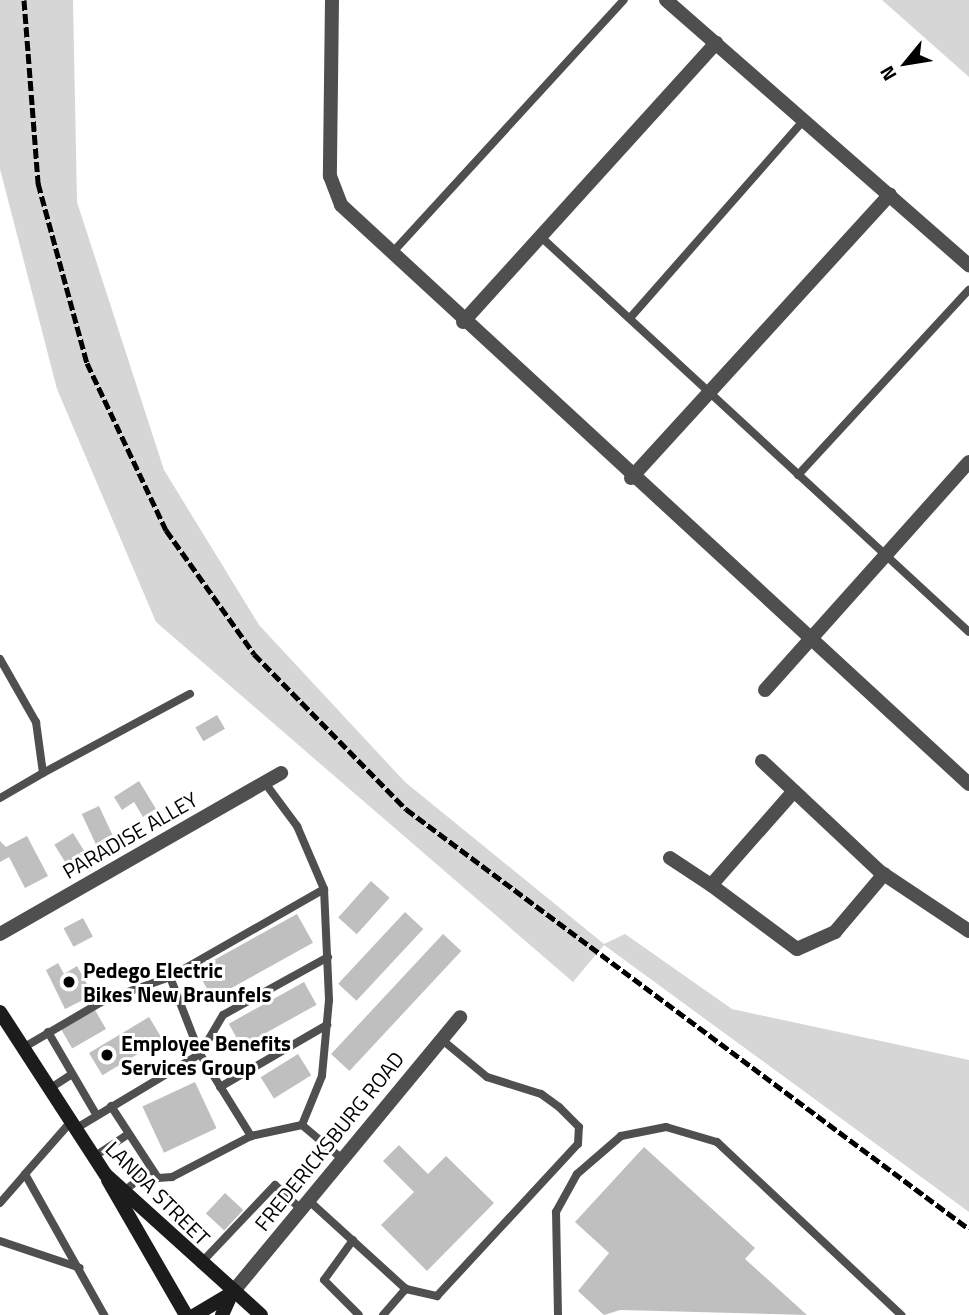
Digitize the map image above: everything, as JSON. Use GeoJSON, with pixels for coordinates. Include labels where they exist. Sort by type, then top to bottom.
{"type":"FeatureCollection","features":[{"type":"Feature","properties":{"kind":"main road","name":"LANDA STREET"},"geometry":{"type":"LineString","coordinates":[[0,1012],[70,1128],[119,1195],[261,1315]]}},
{"type":"Feature","properties":{"kind":"main road"},"geometry":{"type":"LineString","coordinates":[[119,1195],[186,1315]]}},
{"type":"Feature","properties":{"kind":"main road","name":"FREDERICKSBURG ROAD"},"geometry":{"type":"LineString","coordinates":[[195,1315],[232,1293]]}},
{"type":"Feature","properties":{"kind":"main road","name":"FREDERICKSBURG ROAD"},"geometry":{"type":"LineString","coordinates":[[222,1315],[232,1293]]}},
{"type":"Feature","properties":{"kind":"street"},"geometry":{"type":"LineString","coordinates":[[332,0],[330,176],[341,205],[390,255],[631,478],[969,784]]}},
{"type":"Feature","properties":{"kind":"street"},"geometry":{"type":"LineString","coordinates":[[666,0],[969,265]]}},
{"type":"Feature","properties":{"kind":"street"},"geometry":{"type":"LineString","coordinates":[[463,322],[716,43]]}},
{"type":"Feature","properties":{"kind":"street"},"geometry":{"type":"LineString","coordinates":[[631,478],[890,194]]}},
{"type":"Feature","properties":{"kind":"street"},"geometry":{"type":"LineString","coordinates":[[765,690],[969,462]]}},
{"type":"Feature","properties":{"kind":"street"},"geometry":{"type":"LineString","coordinates":[[762,761],[884,874],[969,931]]}},
{"type":"Feature","properties":{"kind":"street","name":"PARADISE ALLEY"},"geometry":{"type":"LineString","coordinates":[[0,934],[281,774]]}},
{"type":"Feature","properties":{"kind":"street"},"geometry":{"type":"LineString","coordinates":[[711,885],[794,791]]}},
{"type":"Feature","properties":{"kind":"street"},"geometry":{"type":"LineString","coordinates":[[670,858],[797,949],[835,932],[884,874]]}},
{"type":"Feature","properties":{"kind":"street","name":"FREDERICKSBURG ROAD"},"geometry":{"type":"LineString","coordinates":[[232,1293],[340,1157],[460,1017]]}},
{"type":"Feature","properties":{"kind":"lane"},"geometry":{"type":"LineString","coordinates":[[390,255],[624,0]]}},
{"type":"Feature","properties":{"kind":"lane"},"geometry":{"type":"LineString","coordinates":[[630,318],[804,120]]}},
{"type":"Feature","properties":{"kind":"lane"},"geometry":{"type":"LineString","coordinates":[[541,237],[711,391],[884,557],[969,632]]}},
{"type":"Feature","properties":{"kind":"lane"},"geometry":{"type":"LineString","coordinates":[[798,474],[969,289]]}},
{"type":"Feature","properties":{"kind":"lane"},"geometry":{"type":"LineString","coordinates":[[0,659],[36,722],[43,773]]}},
{"type":"Feature","properties":{"kind":"lane"},"geometry":{"type":"LineString","coordinates":[[0,797],[190,694]]}},
{"type":"Feature","properties":{"kind":"lane"},"geometry":{"type":"LineString","coordinates":[[265,783],[297,826],[324,888],[328,957],[327,1025],[322,1076],[302,1125]]}},
{"type":"Feature","properties":{"kind":"lane"},"geometry":{"type":"LineString","coordinates":[[21,1049],[105,1000],[170,977],[324,888]]}},
{"type":"Feature","properties":{"kind":"lane"},"geometry":{"type":"LineString","coordinates":[[0,1203],[70,1128],[200,1055],[223,1015],[328,957]]}},
{"type":"Feature","properties":{"kind":"lane"},"geometry":{"type":"LineString","coordinates":[[170,977],[200,1055],[251,1136]]}},
{"type":"Feature","properties":{"kind":"lane"},"geometry":{"type":"LineString","coordinates":[[220,1087],[327,1025]]}},
{"type":"Feature","properties":{"kind":"lane"},"geometry":{"type":"LineString","coordinates":[[48,1032],[96,1114]]}},
{"type":"Feature","properties":{"kind":"lane"},"geometry":{"type":"LineString","coordinates":[[199,1264],[275,1185],[353,1240],[407,1289],[437,1296],[445,1292],[578,1144],[579,1127],[541,1094],[487,1077],[441,1039]]}},
{"type":"Feature","properties":{"kind":"lane"},"geometry":{"type":"LineString","coordinates":[[46,1090],[72,1074]]}},
{"type":"Feature","properties":{"kind":"lane"},"geometry":{"type":"LineString","coordinates":[[111,1106],[127,1135],[158,1178],[172,1177],[251,1136],[302,1125]]}},
{"type":"Feature","properties":{"kind":"lane"},"geometry":{"type":"LineString","coordinates":[[302,1125],[340,1157]]}},
{"type":"Feature","properties":{"kind":"lane"},"geometry":{"type":"LineString","coordinates":[[558,1315],[556,1212],[577,1174],[621,1136],[666,1127],[718,1142],[901,1315]]}},
{"type":"Feature","properties":{"kind":"lane"},"geometry":{"type":"LineString","coordinates":[[92,1158],[127,1135]]}},
{"type":"Feature","properties":{"kind":"lane"},"geometry":{"type":"LineString","coordinates":[[119,1195],[150,1170]]}},
{"type":"Feature","properties":{"kind":"lane"},"geometry":{"type":"LineString","coordinates":[[25,1174],[104,1315]]}},
{"type":"Feature","properties":{"kind":"lane"},"geometry":{"type":"LineString","coordinates":[[353,1240],[327,1268],[324,1280],[359,1315]]}},
{"type":"Feature","properties":{"kind":"lane"},"geometry":{"type":"LineString","coordinates":[[0,1241],[80,1268]]}},
{"type":"Feature","properties":{"kind":"lane"},"geometry":{"type":"LineString","coordinates":[[383,1315],[407,1289]]}},
{"type":"Feature","properties":{"kind":"shaded area"},"geometry":{"type":"Polygon","coordinates":[[[0,0],[73,0],[77,202],[164,470],[259,625],[405,782],[604,944],[625,934],[732,1009],[969,1060],[969,1212],[604,945],[573,982],[156,622],[57,389],[0,169],[0,0]]]}},
{"type":"Feature","properties":{"kind":"shaded area"},"geometry":{"type":"Polygon","coordinates":[[[882,0],[969,0],[969,77],[882,0]]]}},
{"type":"Feature","properties":{"kind":"building"},"geometry":{"type":"Polygon","coordinates":[[[217,715],[225,729],[203,741],[195,728],[217,715]]]}},
{"type":"Feature","properties":{"kind":"building"},"geometry":{"type":"Polygon","coordinates":[[[139,781],[156,809],[143,817],[134,802],[122,810],[114,797],[139,781]]]}},
{"type":"Feature","properties":{"kind":"building"},"geometry":{"type":"Polygon","coordinates":[[[99,806],[113,836],[96,844],[82,814],[99,806]]]}},
{"type":"Feature","properties":{"kind":"building"},"geometry":{"type":"Polygon","coordinates":[[[73,833],[87,855],[68,867],[54,845],[73,833]]]}},
{"type":"Feature","properties":{"kind":"building"},"geometry":{"type":"Polygon","coordinates":[[[27,836],[48,876],[25,888],[9,857],[0,862],[0,841],[6,847],[27,836]]]}},
{"type":"Feature","properties":{"kind":"building"},"geometry":{"type":"Polygon","coordinates":[[[371,881],[390,898],[357,934],[338,917],[371,881]]]}},
{"type":"Feature","properties":{"kind":"building"},"geometry":{"type":"Polygon","coordinates":[[[405,912],[423,929],[356,1001],[338,984],[405,912]]]}},
{"type":"Feature","properties":{"kind":"building"},"geometry":{"type":"Polygon","coordinates":[[[297,914],[313,943],[212,999],[196,970],[297,914]]]}},
{"type":"Feature","properties":{"kind":"building"},"geometry":{"type":"Polygon","coordinates":[[[83,918],[93,937],[73,947],[64,928],[83,918]]]}},
{"type":"Feature","properties":{"kind":"building"},"geometry":{"type":"Polygon","coordinates":[[[443,934],[461,951],[349,1071],[331,1054],[443,934]]]}},
{"type":"Feature","properties":{"kind":"building","name":"Pedego Electric Bikes New Braunfels"},"geometry":{"type":"Polygon","coordinates":[[[58,963],[64,974],[77,966],[93,995],[65,1009],[46,970],[58,963]]]}},
{"type":"Feature","properties":{"kind":"building"},"geometry":{"type":"Polygon","coordinates":[[[304,982],[317,1005],[241,1046],[229,1024],[304,982]]]}},
{"type":"Feature","properties":{"kind":"building"},"geometry":{"type":"Polygon","coordinates":[[[95,1010],[106,1029],[72,1049],[61,1030],[95,1010]]]}},
{"type":"Feature","properties":{"kind":"building"},"geometry":{"type":"Polygon","coordinates":[[[149,1017],[162,1039],[102,1075],[89,1053],[149,1017]]]}},
{"type":"Feature","properties":{"kind":"building"},"geometry":{"type":"Polygon","coordinates":[[[298,1054],[311,1075],[274,1099],[261,1077],[298,1054]]]}},
{"type":"Feature","properties":{"kind":"building"},"geometry":{"type":"Polygon","coordinates":[[[195,1082],[217,1128],[164,1153],[142,1107],[195,1082]]]}},
{"type":"Feature","properties":{"kind":"building"},"geometry":{"type":"Polygon","coordinates":[[[399,1145],[428,1174],[446,1156],[494,1203],[427,1271],[381,1225],[414,1192],[383,1161],[399,1145]]]}},
{"type":"Feature","properties":{"kind":"building"},"geometry":{"type":"Polygon","coordinates":[[[644,1147],[755,1248],[745,1259],[807,1315],[620,1310],[604,1315],[578,1291],[609,1253],[575,1222],[644,1147]]]}},
{"type":"Feature","properties":{"kind":"building"},"geometry":{"type":"Polygon","coordinates":[[[225,1193],[243,1210],[224,1231],[206,1213],[225,1193]]]}},
{"type":"Feature","properties":{"kind":"railway"},"geometry":{"type":"LineString","coordinates":[[24,0],[38,183],[87,363],[166,530],[254,654],[406,809],[969,1229]]}},
{"type":"Feature","properties":{"kind":"place","name":"Pedego Electric Bikes New Braunfels"},"geometry":{"type":"Point","coordinates":[69,982]}},
{"type":"Feature","properties":{"kind":"place","name":"Employee Benefits Services Group"},"geometry":{"type":"Point","coordinates":[107,1055]}}]}
